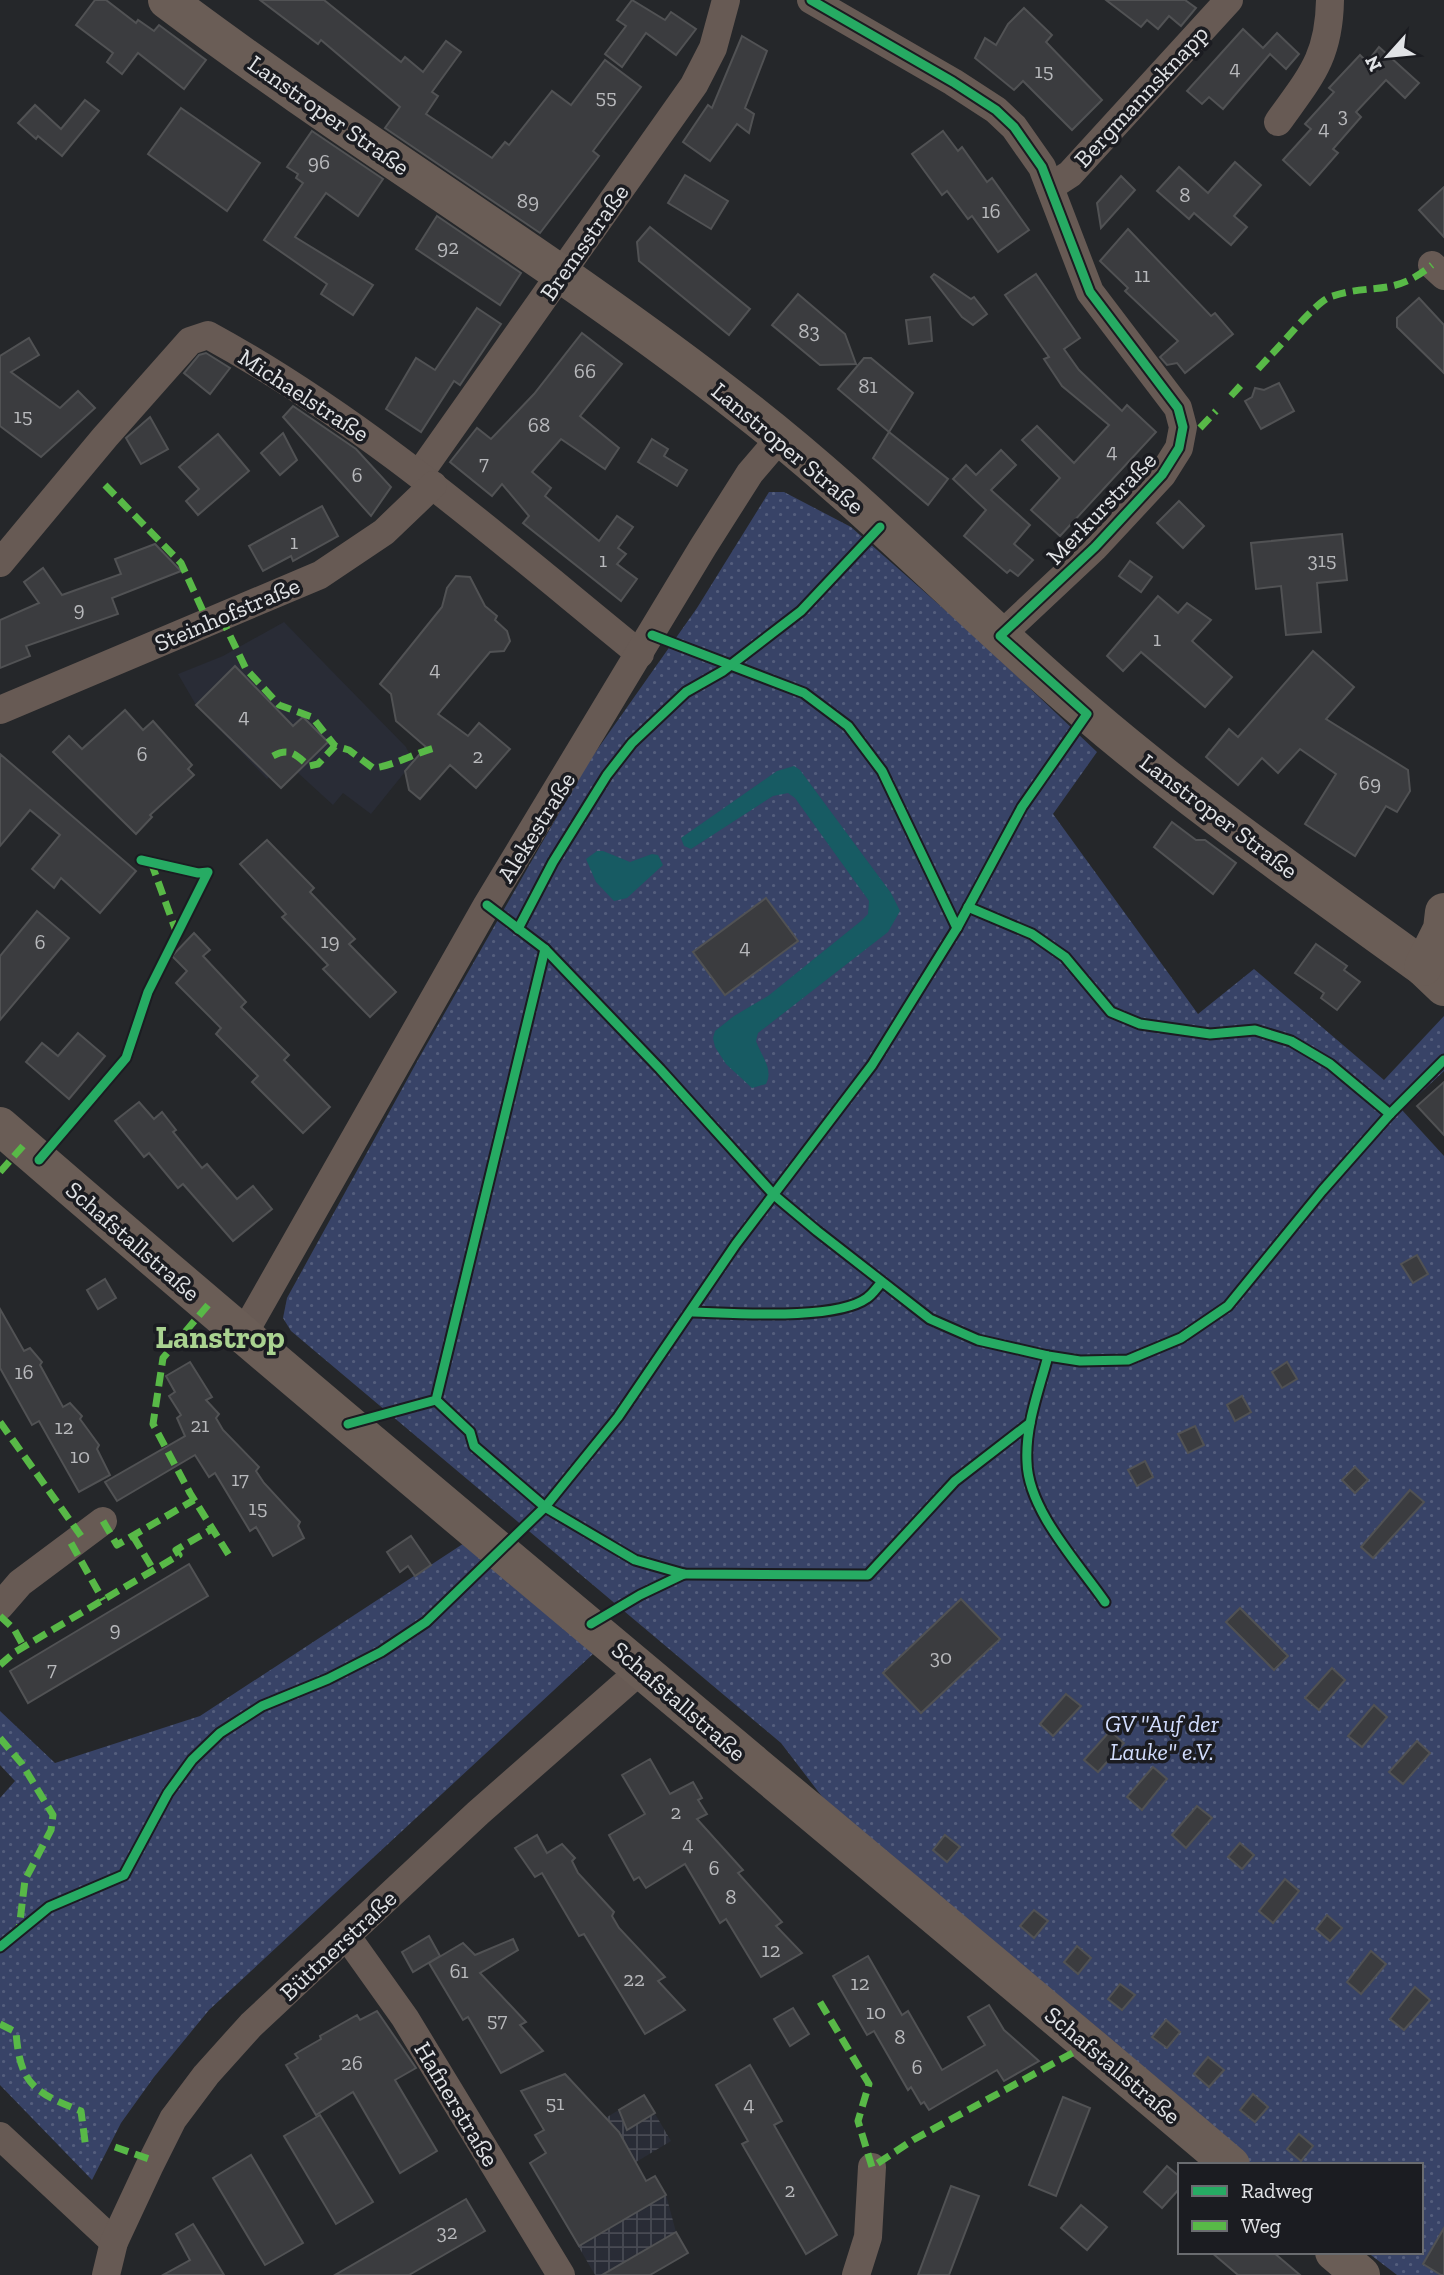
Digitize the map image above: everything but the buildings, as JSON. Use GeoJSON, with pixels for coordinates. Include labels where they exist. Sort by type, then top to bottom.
{"type":"FeatureCollection","features":[{"type":"Feature","properties":{"kind":"street","name":"Lanstroper Straße"},"geometry":{"type":"LineString","coordinates":[[167,0],[234,50],[561,275],[711,382],[780,438],[1000,636],[1181,790],[1433,977]]}},
{"type":"Feature","properties":{"kind":"street","name":"Bremsstraße"},"geometry":{"type":"LineString","coordinates":[[426,479],[561,275],[694,85],[713,48],[726,0]]}},
{"type":"Feature","properties":{"kind":"street","name":"Merkurstraße"},"geometry":{"type":"LineString","coordinates":[[811,0],[996,110],[1014,127],[1037,159],[1050,187],[1090,292],[1178,408],[1183,427],[1172,463],[1136,506],[1000,636]]}},
{"type":"Feature","properties":{"kind":"street","name":"Bergmannsknapp"},"geometry":{"type":"LineString","coordinates":[[1050,187],[1070,174],[1229,0]]}},
{"type":"Feature","properties":{"kind":"street"},"geometry":{"type":"LineString","coordinates":[[1278,122],[1316,68],[1325,50],[1330,0]]}},
{"type":"Feature","properties":{"kind":"street","name":"Michaelstraße"},"geometry":{"type":"LineString","coordinates":[[0,563],[104,437],[190,341],[208,335],[321,403],[426,479],[640,654]]}},
{"type":"Feature","properties":{"kind":"street","name":"Alekestraße"},"geometry":{"type":"LineString","coordinates":[[243,1335],[487,905],[750,473],[780,438]]}},
{"type":"Feature","properties":{"kind":"street","name":"Steinhofstraße"},"geometry":{"type":"LineString","coordinates":[[0,710],[320,575],[384,532],[426,479]]}},
{"type":"Feature","properties":{"kind":"street"},"geometry":{"type":"LineString","coordinates":[[1433,977],[1444,912]]}},
{"type":"Feature","properties":{"kind":"street","name":"Schafstallstraße"},"geometry":{"type":"LineString","coordinates":[[0,1126],[243,1335],[1229,2163]]}},
{"type":"Feature","properties":{"kind":"street"},"geometry":{"type":"LineString","coordinates":[[0,1606],[20,1583],[103,1521]]}},
{"type":"Feature","properties":{"kind":"street","name":"Büttnerstraße"},"geometry":{"type":"LineString","coordinates":[[106,2275],[114,2242],[173,2119],[206,2075],[251,2025],[348,1938],[478,1814],[642,1669]]}},
{"type":"Feature","properties":{"kind":"street","name":"Hafnerstraße"},"geometry":{"type":"LineString","coordinates":[[348,1938],[405,2018],[561,2275]]}},
{"type":"Feature","properties":{"kind":"street"},"geometry":{"type":"LineString","coordinates":[[0,2136],[114,2242]]}},
{"type":"Feature","properties":{"kind":"street"},"geometry":{"type":"LineString","coordinates":[[856,2275],[868,2236],[872,2167]]}},
{"type":"Feature","properties":{"kind":"street"},"geometry":{"type":"LineString","coordinates":[[1336,2254],[1361,2275]]}},
{"type":"Feature","properties":{"kind":"shaded area"},"geometry":{"type":"Polygon","coordinates":[[[284,622],[406,747],[413,762],[371,814],[343,793],[333,805],[285,761],[267,779],[196,705],[178,674],[223,656],[284,622]]]}},
{"type":"Feature","properties":{"kind":"shaded area"},"geometry":{"type":"Polygon","coordinates":[[[794,766],[800,770],[891,893],[900,911],[888,932],[758,1033],[756,1041],[769,1073],[766,1084],[752,1088],[726,1064],[715,1047],[715,1031],[768,996],[861,921],[868,914],[869,901],[795,798],[788,793],[773,796],[691,849],[684,846],[681,838],[777,771],[794,766]]]}},
{"type":"Feature","properties":{"kind":"shaded area"},"geometry":{"type":"Polygon","coordinates":[[[597,851],[630,862],[652,854],[658,855],[663,865],[627,898],[614,901],[596,882],[586,859],[597,851]]]}},
{"type":"Feature","properties":{"kind":"shaded area"},"geometry":{"type":"Polygon","coordinates":[[[644,2095],[671,2141],[636,2162],[646,2180],[655,2176],[666,2195],[676,2232],[688,2253],[650,2275],[595,2275],[530,2163],[644,2095]]]}},
{"type":"Feature","properties":{"kind":"green space","name":"GV \"Auf der Lauke\" e.V."},"geometry":{"type":"Polygon","coordinates":[[[769,492],[784,492],[851,527],[978,639],[1097,752],[1053,814],[1198,1014],[1254,969],[1384,1080],[1444,1016],[1444,1071],[1402,1110],[1444,1156],[1444,2275],[1397,2275],[1370,2254],[1423,2254],[1423,2163],[1247,2163],[1089,2044],[869,1858],[781,1743],[291,1331],[283,1318],[287,1298],[419,1058],[587,764],[697,608],[769,492]]]}},
{"type":"Feature","properties":{"kind":"green space"},"geometry":{"type":"Polygon","coordinates":[[[475,1536],[608,1640],[209,2010],[154,2077],[121,2123],[92,2180],[0,2085],[0,1798],[15,1781],[0,1765],[0,1711],[55,1763],[200,1716],[475,1536]]]}},
{"type":"Feature","properties":{"kind":"marked path"},"geometry":{"type":"LineString","coordinates":[[1272,354],[1308,314],[1330,297],[1393,286],[1405,282],[1432,265]]}},
{"type":"Feature","properties":{"kind":"marked path"},"geometry":{"type":"LineString","coordinates":[[1258,369],[1270,356]]}},
{"type":"Feature","properties":{"kind":"marked path"},"geometry":{"type":"LineString","coordinates":[[1231,396],[1242,384]]}},
{"type":"Feature","properties":{"kind":"marked path"},"geometry":{"type":"LineString","coordinates":[[1200,428],[1216,411]]}},
{"type":"Feature","properties":{"kind":"marked path"},"geometry":{"type":"LineString","coordinates":[[105,485],[181,563],[208,622]]}},
{"type":"Feature","properties":{"kind":"marked path"},"geometry":{"type":"LineString","coordinates":[[221,617],[246,669],[279,705],[312,717],[335,746]]}},
{"type":"Feature","properties":{"kind":"marked path"},"geometry":{"type":"LineString","coordinates":[[273,756],[288,752],[309,766],[318,764],[335,746],[349,750],[373,768],[438,747]]}},
{"type":"Feature","properties":{"kind":"marked path"},"geometry":{"type":"LineString","coordinates":[[151,862],[177,934]]}},
{"type":"Feature","properties":{"kind":"marked path"},"geometry":{"type":"LineString","coordinates":[[0,1172],[23,1146]]}},
{"type":"Feature","properties":{"kind":"marked path"},"geometry":{"type":"LineString","coordinates":[[208,1305],[163,1358],[153,1424],[190,1493],[232,1560]]}},
{"type":"Feature","properties":{"kind":"marked path"},"geometry":{"type":"LineString","coordinates":[[0,1422],[81,1536]]}},
{"type":"Feature","properties":{"kind":"marked path"},"geometry":{"type":"LineString","coordinates":[[103,1521],[117,1545],[194,1500]]}},
{"type":"Feature","properties":{"kind":"marked path"},"geometry":{"type":"LineString","coordinates":[[0,1665],[15,1652],[179,1555],[176,1550],[212,1529]]}},
{"type":"Feature","properties":{"kind":"marked path"},"geometry":{"type":"LineString","coordinates":[[133,1536],[154,1571]]}},
{"type":"Feature","properties":{"kind":"marked path"},"geometry":{"type":"LineString","coordinates":[[71,1543],[103,1600]]}},
{"type":"Feature","properties":{"kind":"marked path"},"geometry":{"type":"LineString","coordinates":[[0,1616],[14,1629],[24,1647]]}},
{"type":"Feature","properties":{"kind":"marked path"},"geometry":{"type":"LineString","coordinates":[[0,1738],[22,1764],[53,1815],[51,1830],[25,1880],[19,1929]]}},
{"type":"Feature","properties":{"kind":"marked path"},"geometry":{"type":"LineString","coordinates":[[820,2002],[869,2084],[858,2121],[872,2167],[913,2140],[1089,2044]]}},
{"type":"Feature","properties":{"kind":"marked path"},"geometry":{"type":"LineString","coordinates":[[0,2024],[16,2032],[21,2064],[32,2084],[41,2092],[81,2111],[86,2149]]}},
{"type":"Feature","properties":{"kind":"marked path"},"geometry":{"type":"LineString","coordinates":[[115,2147],[152,2160]]}},
{"type":"Feature","properties":{"kind":"cycle path"},"geometry":{"type":"LineString","coordinates":[[0,1947],[49,1907],[124,1875],[168,1793],[192,1760],[220,1733],[262,1706],[328,1679],[381,1652],[426,1622],[545,1507],[618,1417],[736,1244],[872,1065],[957,928],[1022,807],[1087,714],[1000,636],[1095,547],[1162,475],[1179,448],[1183,427],[1178,408],[1090,292],[1042,167],[1014,127],[996,110],[953,82],[811,0]]}},
{"type":"Feature","properties":{"kind":"cycle path"},"geometry":{"type":"LineString","coordinates":[[518,929],[553,862],[607,775],[632,743],[686,692],[723,671],[801,611],[880,527]]}},
{"type":"Feature","properties":{"kind":"cycle path"},"geometry":{"type":"LineString","coordinates":[[652,635],[804,693],[848,726],[882,771],[957,928]]}},
{"type":"Feature","properties":{"kind":"cycle path"},"geometry":{"type":"LineString","coordinates":[[39,1160],[126,1058],[148,992],[208,872],[198,873],[141,860]]}},
{"type":"Feature","properties":{"kind":"cycle path"},"geometry":{"type":"LineString","coordinates":[[487,905],[545,949],[660,1069],[774,1195],[817,1231],[930,1319],[978,1340],[1048,1356],[1080,1361],[1128,1360],[1181,1338],[1228,1306],[1322,1191],[1390,1114],[1444,1060]]}},
{"type":"Feature","properties":{"kind":"cycle path"},"geometry":{"type":"LineString","coordinates":[[968,907],[1032,934],[1065,957],[1111,1012],[1140,1024],[1210,1034],[1255,1030],[1291,1041],[1330,1064],[1390,1114]]}},
{"type":"Feature","properties":{"kind":"cycle path"},"geometry":{"type":"LineString","coordinates":[[348,1424],[436,1400],[545,949]]}},
{"type":"Feature","properties":{"kind":"cycle path"},"geometry":{"type":"LineString","coordinates":[[693,1312],[783,1314],[832,1310],[867,1298],[882,1282]]}},
{"type":"Feature","properties":{"kind":"cycle path"},"geometry":{"type":"LineString","coordinates":[[1048,1356],[1028,1435],[1027,1462],[1030,1480],[1036,1499],[1056,1535],[1105,1602]]}},
{"type":"Feature","properties":{"kind":"cycle path"},"geometry":{"type":"LineString","coordinates":[[436,1400],[470,1432],[474,1446],[545,1507],[635,1560],[684,1574],[868,1575],[955,1481],[1030,1423]]}},
{"type":"Feature","properties":{"kind":"cycle path"},"geometry":{"type":"LineString","coordinates":[[591,1624],[640,1595],[684,1574]]}},
{"type":"Feature","properties":{"kind":"district","name":"Lanstrop"},"geometry":{"type":"Point","coordinates":[220,1337]}}]}
